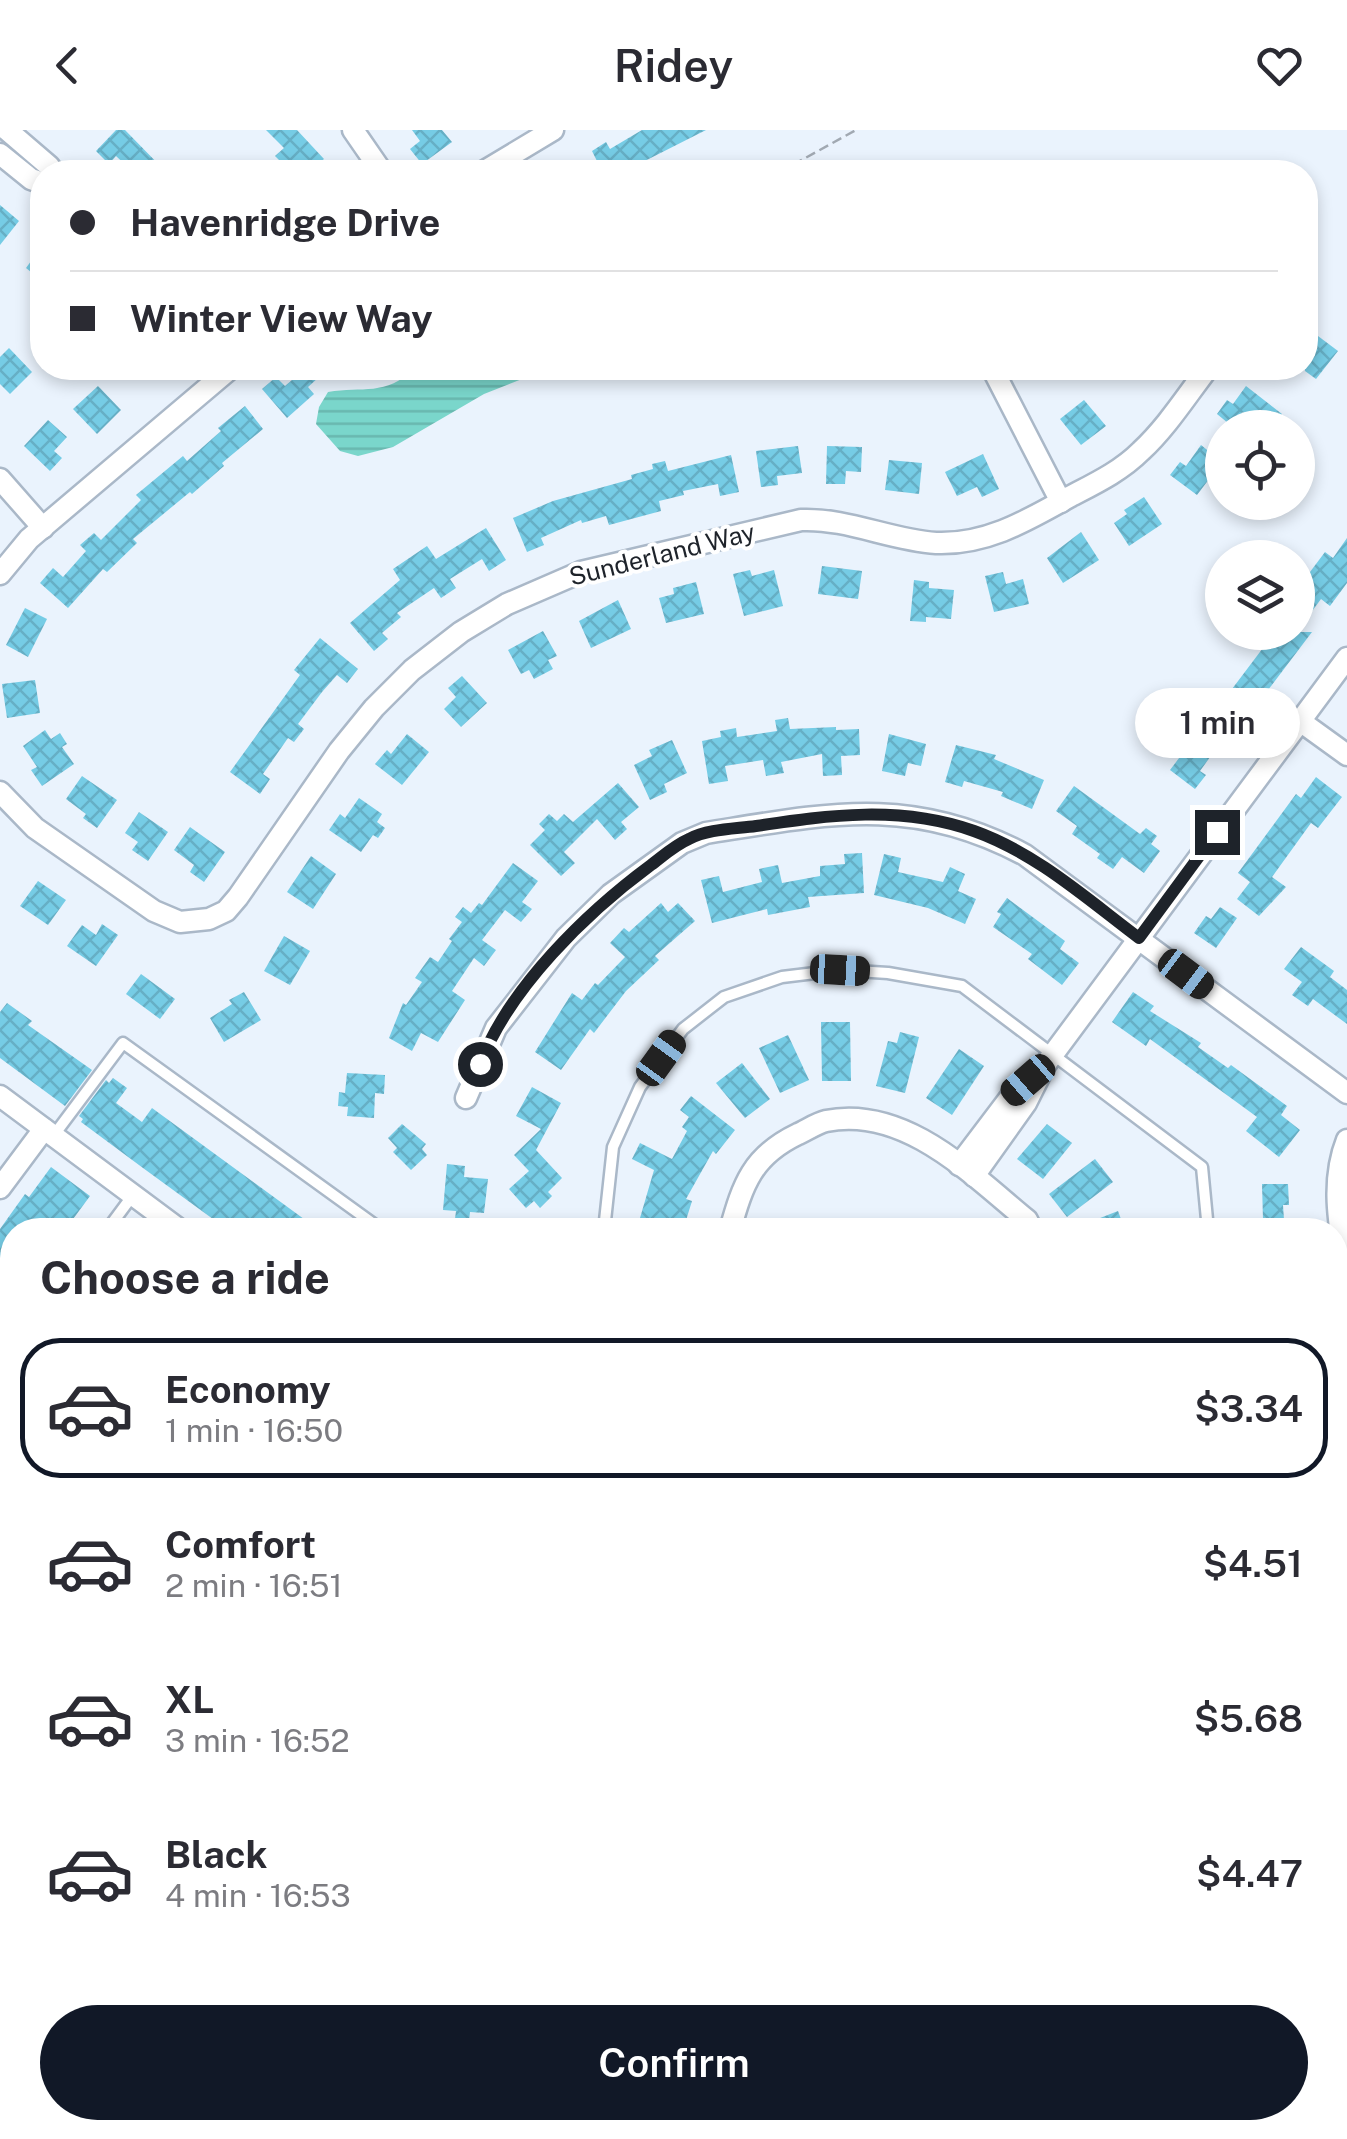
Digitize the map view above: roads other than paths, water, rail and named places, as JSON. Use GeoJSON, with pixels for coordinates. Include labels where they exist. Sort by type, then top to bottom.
{"type":"FeatureCollection","features":[{"type":"Feature","properties":{"kind":"street"},"geometry":{"type":"LineString","coordinates":[[7,130],[42,160]]}},
{"type":"Feature","properties":{"kind":"street"},"geometry":{"type":"LineString","coordinates":[[353,130],[374,160]]}},
{"type":"Feature","properties":{"kind":"street"},"geometry":{"type":"LineString","coordinates":[[503,160],[553,130]]}},
{"type":"Feature","properties":{"kind":"street"},"geometry":{"type":"LineString","coordinates":[[0,154],[30,177]]}},
{"type":"Feature","properties":{"kind":"street"},"geometry":{"type":"LineString","coordinates":[[0,574],[21,547],[218,380]]}},
{"type":"Feature","properties":{"kind":"street"},"geometry":{"type":"LineString","coordinates":[[998,380],[1061,502]]}},
{"type":"Feature","properties":{"kind":"street","name":"Sunderland Way"},"geometry":{"type":"LineString","coordinates":[[0,792],[35,828],[154,911],[180,922],[209,919],[226,910],[238,897],[339,751],[384,697],[426,658],[507,604],[597,568],[801,520],[954,543],[1002,532],[1115,472],[1142,451],[1198,380]]}},
{"type":"Feature","properties":{"kind":"street"},"geometry":{"type":"LineString","coordinates":[[0,479],[43,528]]}},
{"type":"Feature","properties":{"kind":"street"},"geometry":{"type":"LineString","coordinates":[[966,1171],[1012,1095],[1049,1060],[1347,658]]}},
{"type":"Feature","properties":{"kind":"street"},"geometry":{"type":"LineString","coordinates":[[1300,721],[1347,755]]}},
{"type":"Feature","properties":{"kind":"street"},"geometry":{"type":"LineString","coordinates":[[466,1098],[496,1028],[566,938],[611,894],[682,843],[706,833],[864,812],[938,820],[974,831],[1025,856],[1347,1093]]}},
{"type":"Feature","properties":{"kind":"street"},"geometry":{"type":"LineString","coordinates":[[0,1096],[164,1218]]}},
{"type":"Feature","properties":{"kind":"street"},"geometry":{"type":"LineString","coordinates":[[733,1218],[742,1185],[775,1145],[825,1121],[880,1120],[932,1145],[1025,1218]]}},
{"type":"Feature","properties":{"kind":"street"},"geometry":{"type":"LineString","coordinates":[[0,1188],[49,1132]]}},
{"type":"Feature","properties":{"kind":"street"},"geometry":{"type":"LineString","coordinates":[[1339,1218],[1336,1191],[1347,1140]]}},
{"type":"Feature","properties":{"kind":"lane"},"geometry":{"type":"LineString","coordinates":[[605,1218],[613,1147],[640,1087],[682,1030],[724,996],[782,977],[840,970],[888,973],[962,986],[1049,1060],[1202,1167],[1207,1218]]}},
{"type":"Feature","properties":{"kind":"lane"},"geometry":{"type":"LineString","coordinates":[[49,1132],[123,1043],[365,1218]]}},
{"type":"Feature","properties":{"kind":"lane"},"geometry":{"type":"LineString","coordinates":[[117,1218],[134,1195]]}}]}
